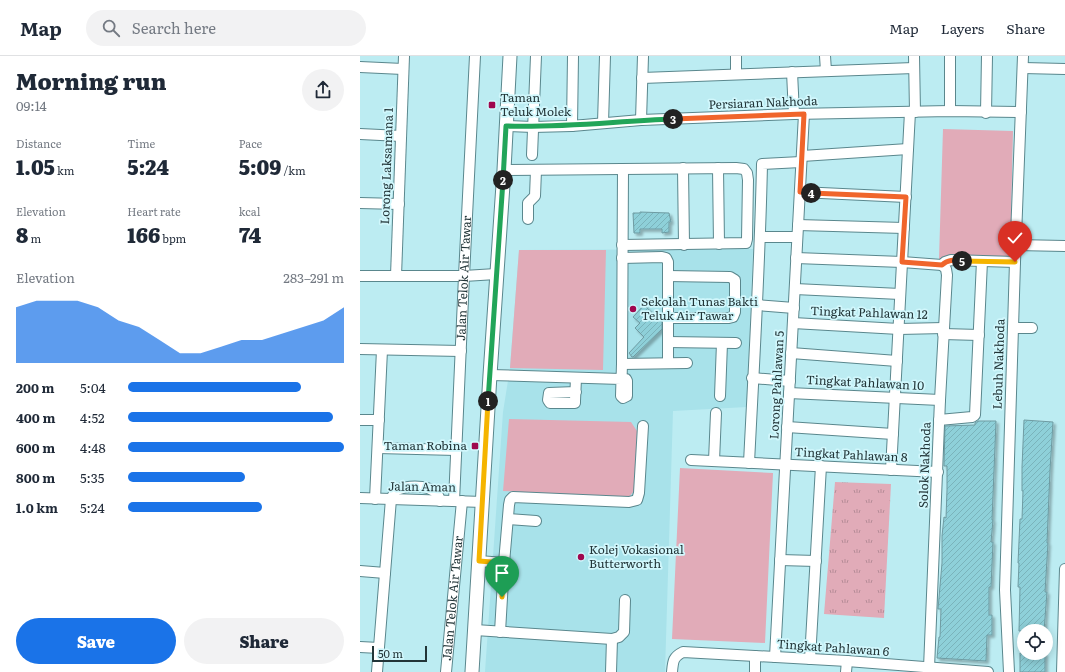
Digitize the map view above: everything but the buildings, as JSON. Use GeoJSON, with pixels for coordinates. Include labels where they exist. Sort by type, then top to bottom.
{"type":"FeatureCollection","features":[{"type":"Feature","properties":{"kind":"main road","name":"Jalan Telok Air Tawar"},"geometry":{"type":"LineString","coordinates":[[472,672],[510,56]]}},
{"type":"Feature","properties":{"kind":"street","name":"Lorong Laksamana 1"},"geometry":{"type":"LineString","coordinates":[[396,276],[404,56]]}},
{"type":"Feature","properties":{"kind":"street","name":"Jalan Telok Air Tawar"},"geometry":{"type":"LineString","coordinates":[[446,672],[458,501],[456,450],[475,56]]}},
{"type":"Feature","properties":{"kind":"street"},"geometry":{"type":"LineString","coordinates":[[532,155],[536,56]]}},
{"type":"Feature","properties":{"kind":"street"},"geometry":{"type":"LineString","coordinates":[[572,126],[573,56]]}},
{"type":"Feature","properties":{"kind":"street"},"geometry":{"type":"LineString","coordinates":[[604,124],[605,56]]}},
{"type":"Feature","properties":{"kind":"street"},"geometry":{"type":"LineString","coordinates":[[641,120],[643,56]]}},
{"type":"Feature","properties":{"kind":"street"},"geometry":{"type":"LineString","coordinates":[[736,56],[736,74]]}},
{"type":"Feature","properties":{"kind":"street"},"geometry":{"type":"LineString","coordinates":[[825,56],[826,71]]}},
{"type":"Feature","properties":{"kind":"street"},"geometry":{"type":"LineString","coordinates":[[891,470],[908,149],[913,112],[914,56]]}},
{"type":"Feature","properties":{"kind":"street"},"geometry":{"type":"LineString","coordinates":[[950,56],[950,111]]}},
{"type":"Feature","properties":{"kind":"street"},"geometry":{"type":"LineString","coordinates":[[986,112],[987,56]]}},
{"type":"Feature","properties":{"kind":"street","name":"Lebuh Nakhoda"},"geometry":{"type":"LineString","coordinates":[[1009,672],[1005,590],[1023,56]]}},
{"type":"Feature","properties":{"kind":"street"},"geometry":{"type":"LineString","coordinates":[[360,67],[404,69]]}},
{"type":"Feature","properties":{"kind":"street"},"geometry":{"type":"LineString","coordinates":[[642,78],[914,68]]}},
{"type":"Feature","properties":{"kind":"street"},"geometry":{"type":"LineString","coordinates":[[1023,68],[1065,69]]}},
{"type":"Feature","properties":{"kind":"street","name":"Lorong Pahlawan 5"},"geometry":{"type":"LineString","coordinates":[[775,657],[801,159],[799,114],[792,72]]}},
{"type":"Feature","properties":{"kind":"street","name":"Persiaran Nakhoda"},"geometry":{"type":"LineString","coordinates":[[506,126],[572,126],[641,120],[799,114],[950,111],[1021,112]]}},
{"type":"Feature","properties":{"kind":"street"},"geometry":{"type":"LineString","coordinates":[[360,134],[401,136]]}},
{"type":"Feature","properties":{"kind":"street"},"geometry":{"type":"LineString","coordinates":[[749,462],[762,164],[908,149]]}},
{"type":"Feature","properties":{"kind":"street"},"geometry":{"type":"LineString","coordinates":[[504,170],[683,168],[744,169],[748,180],[746,243],[622,245]]}},
{"type":"Feature","properties":{"kind":"street"},"geometry":{"type":"LineString","coordinates":[[683,168],[684,245]]}},
{"type":"Feature","properties":{"kind":"street"},"geometry":{"type":"LineString","coordinates":[[718,168],[719,244]]}},
{"type":"Feature","properties":{"kind":"street"},"geometry":{"type":"LineString","coordinates":[[490,375],[621,380],[623,169]]}},
{"type":"Feature","properties":{"kind":"street"},"geometry":{"type":"LineString","coordinates":[[528,219],[528,203],[535,196],[536,170]]}},
{"type":"Feature","properties":{"kind":"street"},"geometry":{"type":"LineString","coordinates":[[800,192],[906,197]]}},
{"type":"Feature","properties":{"kind":"street"},"geometry":{"type":"LineString","coordinates":[[360,202],[399,204]]}},
{"type":"Feature","properties":{"kind":"street"},"geometry":{"type":"LineString","coordinates":[[798,225],[904,228]]}},
{"type":"Feature","properties":{"kind":"street"},"geometry":{"type":"LineString","coordinates":[[760,237],[797,237]]}},
{"type":"Feature","properties":{"kind":"street"},"geometry":{"type":"LineString","coordinates":[[1016,245],[1065,246]]}},
{"type":"Feature","properties":{"kind":"street"},"geometry":{"type":"LineString","coordinates":[[622,258],[662,257],[666,258],[668,262],[668,364]]}},
{"type":"Feature","properties":{"kind":"street"},"geometry":{"type":"LineString","coordinates":[[796,258],[942,265],[951,260],[1015,262]]}},
{"type":"Feature","properties":{"kind":"street"},"geometry":{"type":"LineString","coordinates":[[939,420],[972,417],[975,415],[982,261]]}},
{"type":"Feature","properties":{"kind":"street","name":"Solok Nakhoda"},"geometry":{"type":"LineString","coordinates":[[929,668],[939,420],[947,275],[946,269],[942,265]]}},
{"type":"Feature","properties":{"kind":"street"},"geometry":{"type":"LineString","coordinates":[[360,276],[464,276],[496,274]]}},
{"type":"Feature","properties":{"kind":"street"},"geometry":{"type":"LineString","coordinates":[[668,276],[730,277],[735,280],[735,312],[733,316],[729,318],[668,318]]}},
{"type":"Feature","properties":{"kind":"street"},"geometry":{"type":"LineString","coordinates":[[795,289],[900,294]]}},
{"type":"Feature","properties":{"kind":"street"},"geometry":{"type":"LineString","coordinates":[[757,305],[794,308]]}},
{"type":"Feature","properties":{"kind":"street","name":"Tingkat Pahlawan 12"},"geometry":{"type":"LineString","coordinates":[[793,323],[944,331],[979,335]]}},
{"type":"Feature","properties":{"kind":"street"},"geometry":{"type":"LineString","coordinates":[[1013,328],[1032,328]]}},
{"type":"Feature","properties":{"kind":"street"},"geometry":{"type":"LineString","coordinates":[[668,342],[736,343]]}},
{"type":"Feature","properties":{"kind":"street"},"geometry":{"type":"LineString","coordinates":[[720,396],[722,343]]}},
{"type":"Feature","properties":{"kind":"street"},"geometry":{"type":"LineString","coordinates":[[360,349],[461,351]]}},
{"type":"Feature","properties":{"kind":"street"},"geometry":{"type":"LineString","coordinates":[[376,499],[382,350]]}},
{"type":"Feature","properties":{"kind":"street"},"geometry":{"type":"LineString","coordinates":[[791,353],[897,361]]}},
{"type":"Feature","properties":{"kind":"street"},"geometry":{"type":"LineString","coordinates":[[622,364],[687,364]]}},
{"type":"Feature","properties":{"kind":"street"},"geometry":{"type":"LineString","coordinates":[[576,378],[576,392]]}},
{"type":"Feature","properties":{"kind":"street"},"geometry":{"type":"LineString","coordinates":[[752,378],[790,381]]}},
{"type":"Feature","properties":{"kind":"street","name":"Tingkat Pahlawan 10"},"geometry":{"type":"LineString","coordinates":[[789,392],[940,400]]}},
{"type":"Feature","properties":{"kind":"street"},"geometry":{"type":"LineString","coordinates":[[714,461],[716,413]]}},
{"type":"Feature","properties":{"kind":"street"},"geometry":{"type":"LineString","coordinates":[[360,420],[379,420]]}},
{"type":"Feature","properties":{"kind":"street"},"geometry":{"type":"LineString","coordinates":[[500,632],[504,563],[510,500],[513,497],[629,502],[637,500],[639,493],[644,426]]}},
{"type":"Feature","properties":{"kind":"street"},"geometry":{"type":"LineString","coordinates":[[787,427],[893,434]]}},
{"type":"Feature","properties":{"kind":"street"},"geometry":{"type":"LineString","coordinates":[[378,448],[456,450]]}},
{"type":"Feature","properties":{"kind":"street","name":"Tingkat Pahlawan 8"},"geometry":{"type":"LineString","coordinates":[[691,460],[938,472]]}},
{"type":"Feature","properties":{"kind":"street"},"geometry":{"type":"LineString","coordinates":[[810,659],[821,466]]}},
{"type":"Feature","properties":{"kind":"street","name":"Jalan Aman"},"geometry":{"type":"LineString","coordinates":[[360,498],[483,502]]}},
{"type":"Feature","properties":{"kind":"street"},"geometry":{"type":"LineString","coordinates":[[377,672],[390,499]]}},
{"type":"Feature","properties":{"kind":"street"},"geometry":{"type":"LineString","coordinates":[[508,519],[536,522]]}},
{"type":"Feature","properties":{"kind":"street"},"geometry":{"type":"LineString","coordinates":[[780,560],[816,562]]}},
{"type":"Feature","properties":{"kind":"street"},"geometry":{"type":"LineString","coordinates":[[479,561],[504,563]]}},
{"type":"Feature","properties":{"kind":"street"},"geometry":{"type":"LineString","coordinates":[[1062,672],[1065,569]]}},
{"type":"Feature","properties":{"kind":"street"},"geometry":{"type":"LineString","coordinates":[[360,571],[385,573]]}},
{"type":"Feature","properties":{"kind":"street"},"geometry":{"type":"LineString","coordinates":[[475,630],[612,639],[619,637],[624,632],[624,600]]}},
{"type":"Feature","properties":{"kind":"street"},"geometry":{"type":"LineString","coordinates":[[611,672],[612,639]]}},
{"type":"Feature","properties":{"kind":"street"},"geometry":{"type":"LineString","coordinates":[[360,647],[379,648]]}},
{"type":"Feature","properties":{"kind":"street","name":"Tingkat Pahlawan 6"},"geometry":{"type":"LineString","coordinates":[[672,672],[673,662],[676,655],[683,652],[847,661],[988,672]]}},
{"type":"Feature","properties":{"kind":"street"},"geometry":{"type":"LineString","coordinates":[[755,672],[756,656]]}},
{"type":"Feature","properties":{"kind":"street"},"geometry":{"type":"LineString","coordinates":[[846,672],[847,661]]}},
{"type":"Feature","properties":{"kind":"shaded area"},"geometry":{"type":"Polygon","coordinates":[[[753,249],[747,407],[673,411],[665,672],[485,672],[503,412],[510,368],[519,250],[753,249]]]}},
{"type":"Feature","properties":{"kind":"green space"},"geometry":{"type":"Polygon","coordinates":[[[943,129],[1013,131],[1010,261],[939,259],[943,129]]]}},
{"type":"Feature","properties":{"kind":"green space"},"geometry":{"type":"Polygon","coordinates":[[[519,250],[606,250],[603,370],[510,368],[519,250]]]}},
{"type":"Feature","properties":{"kind":"green space"},"geometry":{"type":"Polygon","coordinates":[[[509,419],[631,422],[637,431],[634,491],[629,497],[503,491],[509,419]]]}},
{"type":"Feature","properties":{"kind":"green space"},"geometry":{"type":"Polygon","coordinates":[[[680,468],[773,473],[765,643],[672,639],[680,468]]]}},
{"type":"Feature","properties":{"kind":"green space"},"geometry":{"type":"Polygon","coordinates":[[[835,482],[891,484],[884,618],[824,614],[835,482]]]}},
{"type":"Feature","properties":{"kind":"place","name":"Taman Teluk Molek"},"geometry":{"type":"Point","coordinates":[492,105]}},
{"type":"Feature","properties":{"kind":"place","name":"Sekolah Tunas Bakti Teluk Air Tawar"},"geometry":{"type":"Point","coordinates":[633,309]}},
{"type":"Feature","properties":{"kind":"place","name":"Taman Robina"},"geometry":{"type":"Point","coordinates":[475,446]}},
{"type":"Feature","properties":{"kind":"place","name":"Kolej Vokasional Butterworth"},"geometry":{"type":"Point","coordinates":[581,557]}},
{"type":"Feature","properties":{"kind":"route"},"geometry":{"type":"LineString","coordinates":[[502,597],[504,563],[479,561],[506,126],[572,126],[641,120],[804,114],[800,192],[906,197],[902,262],[942,265],[951,260],[1015,262]]}}]}
